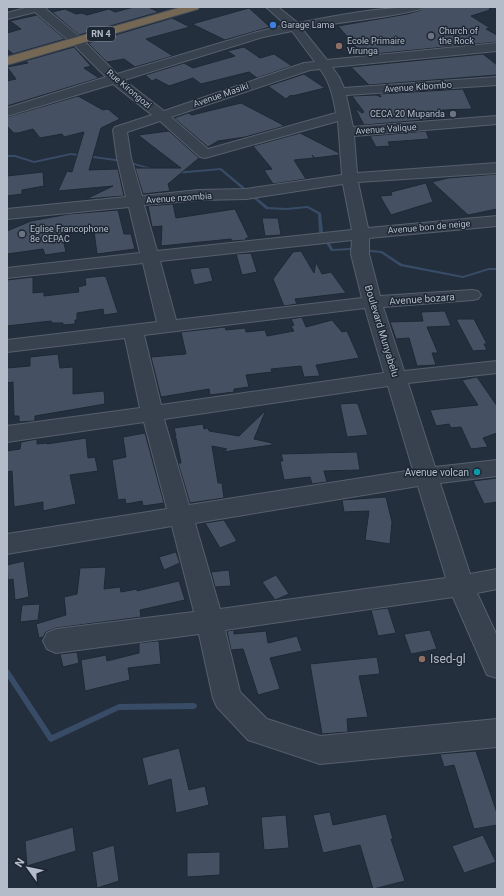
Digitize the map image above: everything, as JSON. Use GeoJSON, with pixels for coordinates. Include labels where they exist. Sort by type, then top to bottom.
{"type":"FeatureCollection","features":[{"type":"Feature","properties":{"kind":"highway","name":"RN 4"},"geometry":{"type":"LineString","coordinates":[[7,60],[194,7]]}},
{"type":"Feature","properties":{"kind":"street","name":"Rue Kirongozi"},"geometry":{"type":"LineString","coordinates":[[38,7],[77,41],[116,80],[161,115],[205,154],[344,115]]}},
{"type":"Feature","properties":{"kind":"street"},"geometry":{"type":"LineString","coordinates":[[7,16],[38,7]]}},
{"type":"Feature","properties":{"kind":"street","name":"Boulevard Munyabelu"},"geometry":{"type":"LineString","coordinates":[[271,7],[294,26],[332,77],[339,92],[347,132],[350,178],[372,302],[428,476],[461,586],[497,666]]}},
{"type":"Feature","properties":{"kind":"street"},"geometry":{"type":"LineString","coordinates":[[7,112],[116,80],[261,34],[294,26],[336,19],[390,13],[417,7]]}},
{"type":"Feature","properties":{"kind":"street","name":"Avenue Masiki"},"geometry":{"type":"LineString","coordinates":[[136,201],[120,130],[308,66],[497,47]]}},
{"type":"Feature","properties":{"kind":"street","name":"Avenue Kibombo"},"geometry":{"type":"LineString","coordinates":[[339,92],[497,81]]}},
{"type":"Feature","properties":{"kind":"street","name":"Avenue Valique"},"geometry":{"type":"LineString","coordinates":[[347,132],[497,120]]}},
{"type":"Feature","properties":{"kind":"street","name":"Avenue nzombia"},"geometry":{"type":"LineString","coordinates":[[7,214],[198,195],[252,193],[350,178],[497,168]]}},
{"type":"Feature","properties":{"kind":"street"},"geometry":{"type":"LineString","coordinates":[[136,201],[152,258],[168,327]]}},
{"type":"Feature","properties":{"kind":"street","name":"Avenue bon de neige"},"geometry":{"type":"LineString","coordinates":[[7,273],[327,238],[361,245],[497,221]]}},
{"type":"Feature","properties":{"kind":"street","name":"Avenue bozara"},"geometry":{"type":"LineString","coordinates":[[7,346],[372,302],[472,295]]}},
{"type":"Feature","properties":{"kind":"street"},"geometry":{"type":"LineString","coordinates":[[133,330],[152,413],[210,621],[227,698],[258,730],[320,750],[497,732]]}},
{"type":"Feature","properties":{"kind":"street"},"geometry":{"type":"LineString","coordinates":[[7,434],[397,378],[497,367]]}},
{"type":"Feature","properties":{"kind":"street"},"geometry":{"type":"LineString","coordinates":[[7,544],[428,476],[497,468]]}},
{"type":"Feature","properties":{"kind":"street"},"geometry":{"type":"LineString","coordinates":[[56,641],[461,586],[497,579]]}},
{"type":"Feature","properties":{"kind":"building"},"geometry":{"type":"Polygon","coordinates":[[[134,7],[148,7],[159,12],[79,35],[52,12],[65,9],[76,14],[82,13],[87,15],[109,9],[115,12],[134,7]]]}},
{"type":"Feature","properties":{"kind":"building"},"geometry":{"type":"Polygon","coordinates":[[[423,7],[489,7],[490,10],[471,16],[490,28],[486,29],[497,35],[497,42],[363,55],[338,26],[407,14],[421,10],[423,7]]]}},
{"type":"Feature","properties":{"kind":"building"},"geometry":{"type":"Polygon","coordinates":[[[249,8],[270,27],[225,40],[192,24],[249,8]]]}},
{"type":"Feature","properties":{"kind":"building"},"geometry":{"type":"Polygon","coordinates":[[[37,15],[65,39],[13,54],[7,49],[7,33],[21,29],[10,21],[37,15]]]}},
{"type":"Feature","properties":{"kind":"building"},"geometry":{"type":"Polygon","coordinates":[[[172,18],[190,27],[146,39],[173,56],[135,67],[124,59],[107,62],[88,43],[172,18]]]}},
{"type":"Feature","properties":{"kind":"building"},"geometry":{"type":"Polygon","coordinates":[[[74,47],[91,66],[84,68],[99,78],[7,106],[7,81],[16,79],[7,67],[28,63],[25,61],[74,47]]]}},
{"type":"Feature","properties":{"kind":"building"},"geometry":{"type":"Polygon","coordinates":[[[244,47],[260,58],[274,54],[292,66],[257,78],[249,72],[201,84],[193,78],[169,86],[156,79],[152,81],[145,75],[184,63],[193,68],[235,56],[227,51],[244,47]]]}},
{"type":"Feature","properties":{"kind":"building"},"geometry":{"type":"Polygon","coordinates":[[[483,54],[497,65],[497,75],[369,85],[351,67],[483,54]]]}},
{"type":"Feature","properties":{"kind":"building"},"geometry":{"type":"Polygon","coordinates":[[[304,74],[325,88],[291,95],[286,99],[268,86],[304,74]]]}},
{"type":"Feature","properties":{"kind":"building"},"geometry":{"type":"Polygon","coordinates":[[[463,89],[472,109],[442,110],[443,113],[432,113],[435,119],[364,125],[355,108],[362,113],[364,112],[352,96],[376,95],[381,97],[379,94],[463,89]]]}},
{"type":"Feature","properties":{"kind":"building"},"geometry":{"type":"Polygon","coordinates":[[[78,96],[103,110],[108,109],[120,119],[101,128],[89,170],[118,169],[124,196],[86,199],[113,186],[58,191],[67,171],[72,172],[84,132],[64,137],[62,134],[40,138],[33,129],[14,133],[7,126],[7,117],[78,96]]]}},
{"type":"Feature","properties":{"kind":"building"},"geometry":{"type":"Polygon","coordinates":[[[241,103],[285,126],[245,137],[218,141],[208,147],[174,118],[188,113],[192,115],[241,103]]]}},
{"type":"Feature","properties":{"kind":"building"},"geometry":{"type":"Polygon","coordinates":[[[169,131],[199,158],[168,184],[170,191],[143,194],[135,168],[181,168],[138,135],[169,131]]]}},
{"type":"Feature","properties":{"kind":"building"},"geometry":{"type":"Polygon","coordinates":[[[426,131],[429,139],[388,142],[390,146],[376,147],[370,136],[426,131]]]}},
{"type":"Feature","properties":{"kind":"building"},"geometry":{"type":"Polygon","coordinates":[[[300,133],[339,153],[339,155],[315,158],[312,155],[314,158],[294,160],[306,179],[273,184],[264,170],[272,169],[253,146],[300,133]]]}},
{"type":"Feature","properties":{"kind":"building"},"geometry":{"type":"Polygon","coordinates":[[[43,172],[44,186],[22,190],[22,194],[7,196],[7,176],[43,172]]]}},
{"type":"Feature","properties":{"kind":"building"},"geometry":{"type":"Polygon","coordinates":[[[497,174],[497,209],[468,215],[432,182],[448,178],[497,174]]]}},
{"type":"Feature","properties":{"kind":"building"},"geometry":{"type":"Polygon","coordinates":[[[426,183],[433,202],[391,215],[380,196],[392,195],[391,192],[426,183]]]}},
{"type":"Feature","properties":{"kind":"building"},"geometry":{"type":"Polygon","coordinates":[[[173,204],[176,218],[235,209],[249,238],[246,238],[246,240],[232,241],[231,239],[161,246],[162,226],[152,227],[148,206],[173,204]]]}},
{"type":"Feature","properties":{"kind":"building"},"geometry":{"type":"Polygon","coordinates":[[[118,210],[124,234],[131,234],[135,249],[97,254],[94,231],[62,234],[66,252],[45,255],[43,249],[7,254],[7,231],[31,221],[69,214],[118,210]]]}},
{"type":"Feature","properties":{"kind":"building"},"geometry":{"type":"Polygon","coordinates":[[[262,218],[278,218],[281,235],[265,236],[262,218]]]}},
{"type":"Feature","properties":{"kind":"building"},"geometry":{"type":"Polygon","coordinates":[[[301,251],[314,273],[316,262],[322,274],[331,272],[346,293],[295,299],[297,304],[284,306],[273,279],[293,252],[301,251]]]}},
{"type":"Feature","properties":{"kind":"building"},"geometry":{"type":"Polygon","coordinates":[[[251,253],[257,272],[242,275],[236,254],[251,253]]]}},
{"type":"Feature","properties":{"kind":"building"},"geometry":{"type":"Polygon","coordinates":[[[209,267],[213,281],[194,285],[190,269],[209,267]]]}},
{"type":"Feature","properties":{"kind":"building"},"geometry":{"type":"Polygon","coordinates":[[[33,277],[33,293],[44,292],[44,296],[79,292],[78,287],[86,285],[85,278],[106,277],[118,313],[104,315],[103,309],[77,313],[77,320],[75,320],[75,324],[63,325],[63,323],[52,323],[51,321],[7,326],[7,280],[33,277]]]}},
{"type":"Feature","properties":{"kind":"building"},"geometry":{"type":"Polygon","coordinates":[[[445,311],[451,326],[427,327],[438,353],[432,353],[436,365],[417,366],[409,338],[396,339],[390,322],[423,321],[421,312],[445,311]]]}},
{"type":"Feature","properties":{"kind":"building"},"geometry":{"type":"Polygon","coordinates":[[[302,317],[306,327],[332,320],[342,332],[347,331],[359,358],[316,365],[320,376],[304,377],[301,366],[271,369],[272,372],[246,375],[249,387],[234,389],[234,392],[210,395],[209,389],[161,397],[151,357],[186,354],[181,332],[225,327],[226,330],[245,328],[246,332],[265,330],[267,336],[294,331],[291,326],[294,325],[291,319],[302,317]]]}},
{"type":"Feature","properties":{"kind":"building"},"geometry":{"type":"Polygon","coordinates":[[[456,319],[474,319],[487,344],[484,344],[487,350],[473,351],[456,319]]]}},
{"type":"Feature","properties":{"kind":"building"},"geometry":{"type":"Polygon","coordinates":[[[58,354],[60,368],[73,367],[73,394],[104,391],[105,404],[35,416],[35,421],[19,422],[19,416],[14,416],[13,382],[7,383],[7,368],[30,366],[30,357],[58,354]]]}},
{"type":"Feature","properties":{"kind":"building"},"geometry":{"type":"Polygon","coordinates":[[[477,377],[497,406],[497,433],[483,438],[488,447],[471,449],[461,427],[451,428],[449,424],[436,426],[430,410],[478,405],[462,380],[477,377]]]}},
{"type":"Feature","properties":{"kind":"building"},"geometry":{"type":"Polygon","coordinates":[[[340,404],[358,404],[368,435],[347,437],[340,404]]]}},
{"type":"Feature","properties":{"kind":"building"},"geometry":{"type":"Polygon","coordinates":[[[266,410],[254,439],[272,443],[272,445],[223,452],[227,449],[212,446],[218,483],[222,483],[224,498],[190,503],[178,463],[181,463],[176,438],[174,438],[176,436],[174,428],[203,424],[204,429],[208,428],[209,431],[239,436],[266,410]]]}},
{"type":"Feature","properties":{"kind":"building"},"geometry":{"type":"Polygon","coordinates":[[[145,433],[164,503],[143,506],[142,501],[126,504],[125,499],[118,500],[112,460],[126,457],[123,437],[145,433]]]}},
{"type":"Feature","properties":{"kind":"building"},"geometry":{"type":"Polygon","coordinates":[[[86,438],[88,458],[95,457],[98,471],[70,475],[76,504],[43,511],[43,502],[14,507],[12,471],[7,472],[7,451],[20,449],[21,442],[37,439],[37,444],[47,444],[86,438]]]}},
{"type":"Feature","properties":{"kind":"building"},"geometry":{"type":"Polygon","coordinates":[[[357,452],[360,470],[324,471],[327,482],[312,484],[310,477],[284,480],[280,461],[283,461],[281,454],[357,452]]]}},
{"type":"Feature","properties":{"kind":"building"},"geometry":{"type":"Polygon","coordinates":[[[497,478],[497,502],[484,504],[473,481],[497,478]]]}},
{"type":"Feature","properties":{"kind":"building"},"geometry":{"type":"Polygon","coordinates":[[[386,497],[392,522],[390,544],[365,540],[369,511],[344,512],[342,500],[386,497]]]}},
{"type":"Feature","properties":{"kind":"building"},"geometry":{"type":"Polygon","coordinates":[[[224,520],[237,541],[220,548],[205,523],[224,520]]]}},
{"type":"Feature","properties":{"kind":"building"},"geometry":{"type":"Polygon","coordinates":[[[176,552],[180,563],[164,570],[159,557],[176,552]]]}},
{"type":"Feature","properties":{"kind":"building"},"geometry":{"type":"Polygon","coordinates":[[[24,561],[29,597],[15,600],[13,579],[8,580],[7,565],[24,561]]]}},
{"type":"Feature","properties":{"kind":"building"},"geometry":{"type":"Polygon","coordinates":[[[106,567],[104,589],[120,587],[121,592],[137,589],[137,591],[179,581],[185,600],[140,610],[141,617],[56,628],[46,632],[43,637],[39,638],[36,624],[66,615],[64,597],[77,594],[80,568],[106,567]]]}},
{"type":"Feature","properties":{"kind":"building"},"geometry":{"type":"Polygon","coordinates":[[[229,570],[231,586],[215,587],[211,572],[229,570]]]}},
{"type":"Feature","properties":{"kind":"building"},"geometry":{"type":"Polygon","coordinates":[[[276,575],[289,594],[275,600],[262,582],[276,575]]]}},
{"type":"Feature","properties":{"kind":"building"},"geometry":{"type":"Polygon","coordinates":[[[40,604],[38,620],[20,622],[22,605],[40,604]]]}},
{"type":"Feature","properties":{"kind":"building"},"geometry":{"type":"Polygon","coordinates":[[[388,608],[396,633],[378,636],[371,610],[388,608]]]}},
{"type":"Feature","properties":{"kind":"building"},"geometry":{"type":"Polygon","coordinates":[[[234,630],[234,634],[266,631],[268,643],[297,636],[302,651],[270,658],[280,689],[258,695],[243,649],[231,650],[227,631],[234,630]]]}},
{"type":"Feature","properties":{"kind":"building"},"geometry":{"type":"Polygon","coordinates":[[[430,630],[437,649],[411,654],[404,634],[430,630]]]}},
{"type":"Feature","properties":{"kind":"building"},"geometry":{"type":"Polygon","coordinates":[[[159,641],[161,664],[128,668],[130,680],[85,691],[81,660],[106,655],[107,661],[139,653],[139,643],[159,641]]]}},
{"type":"Feature","properties":{"kind":"building"},"geometry":{"type":"Polygon","coordinates":[[[77,652],[79,663],[63,667],[60,654],[77,652]]]}},
{"type":"Feature","properties":{"kind":"building"},"geometry":{"type":"Polygon","coordinates":[[[377,657],[380,674],[359,676],[368,717],[347,719],[348,732],[322,734],[310,664],[377,657]]]}},
{"type":"Feature","properties":{"kind":"building"},"geometry":{"type":"Polygon","coordinates":[[[179,748],[189,790],[205,786],[209,805],[176,813],[171,779],[148,786],[142,758],[179,748]]]}},
{"type":"Feature","properties":{"kind":"building"},"geometry":{"type":"Polygon","coordinates":[[[476,751],[497,813],[497,825],[474,829],[454,765],[444,767],[440,754],[476,751]]]}},
{"type":"Feature","properties":{"kind":"building"},"geometry":{"type":"Polygon","coordinates":[[[330,812],[333,825],[386,814],[393,839],[391,839],[405,881],[373,889],[360,845],[323,853],[313,815],[330,812]]]}},
{"type":"Feature","properties":{"kind":"building"},"geometry":{"type":"Polygon","coordinates":[[[286,815],[289,848],[264,850],[261,817],[286,815]]]}},
{"type":"Feature","properties":{"kind":"building"},"geometry":{"type":"Polygon","coordinates":[[[73,827],[76,851],[27,866],[25,841],[73,827]]]}},
{"type":"Feature","properties":{"kind":"building"},"geometry":{"type":"Polygon","coordinates":[[[483,835],[496,862],[464,873],[452,846],[483,835]]]}},
{"type":"Feature","properties":{"kind":"building"},"geometry":{"type":"Polygon","coordinates":[[[114,845],[119,881],[97,888],[92,852],[114,845]]]}},
{"type":"Feature","properties":{"kind":"building"},"geometry":{"type":"Polygon","coordinates":[[[220,852],[220,875],[187,877],[187,853],[220,852]]]}},
{"type":"Feature","properties":{"kind":"waterway"},"geometry":{"type":"LineString","coordinates":[[7,156],[15,156],[34,162],[71,154],[123,161],[153,169]]}},
{"type":"Feature","properties":{"kind":"waterway"},"geometry":{"type":"LineString","coordinates":[[175,173],[221,169],[267,208],[286,209],[308,207],[320,214],[321,232],[332,250],[350,249],[382,252],[401,265],[463,277],[489,269],[497,269]]}},
{"type":"Feature","properties":{"kind":"waterway"},"geometry":{"type":"LineString","coordinates":[[7,672],[51,739],[119,707],[194,706]]}},
{"type":"Feature","properties":{"kind":"place","name":"Garage Lama"},"geometry":{"type":"Point","coordinates":[273,25]}},
{"type":"Feature","properties":{"kind":"place","name":"Church of the Rock"},"geometry":{"type":"Point","coordinates":[431,36]}},
{"type":"Feature","properties":{"kind":"place","name":"Ecole Primaire Virunga"},"geometry":{"type":"Point","coordinates":[339,46]}},
{"type":"Feature","properties":{"kind":"place","name":"CECA 20 Mupanda"},"geometry":{"type":"Point","coordinates":[453,114]}},
{"type":"Feature","properties":{"kind":"place","name":"Eglise Francophone 8e CEPAC"},"geometry":{"type":"Point","coordinates":[22,234]}},
{"type":"Feature","properties":{"kind":"place","name":"Avenue volcan"},"geometry":{"type":"Point","coordinates":[477,472]}},
{"type":"Feature","properties":{"kind":"place","name":"Ised-gl"},"geometry":{"type":"Point","coordinates":[422,659]}}]}
